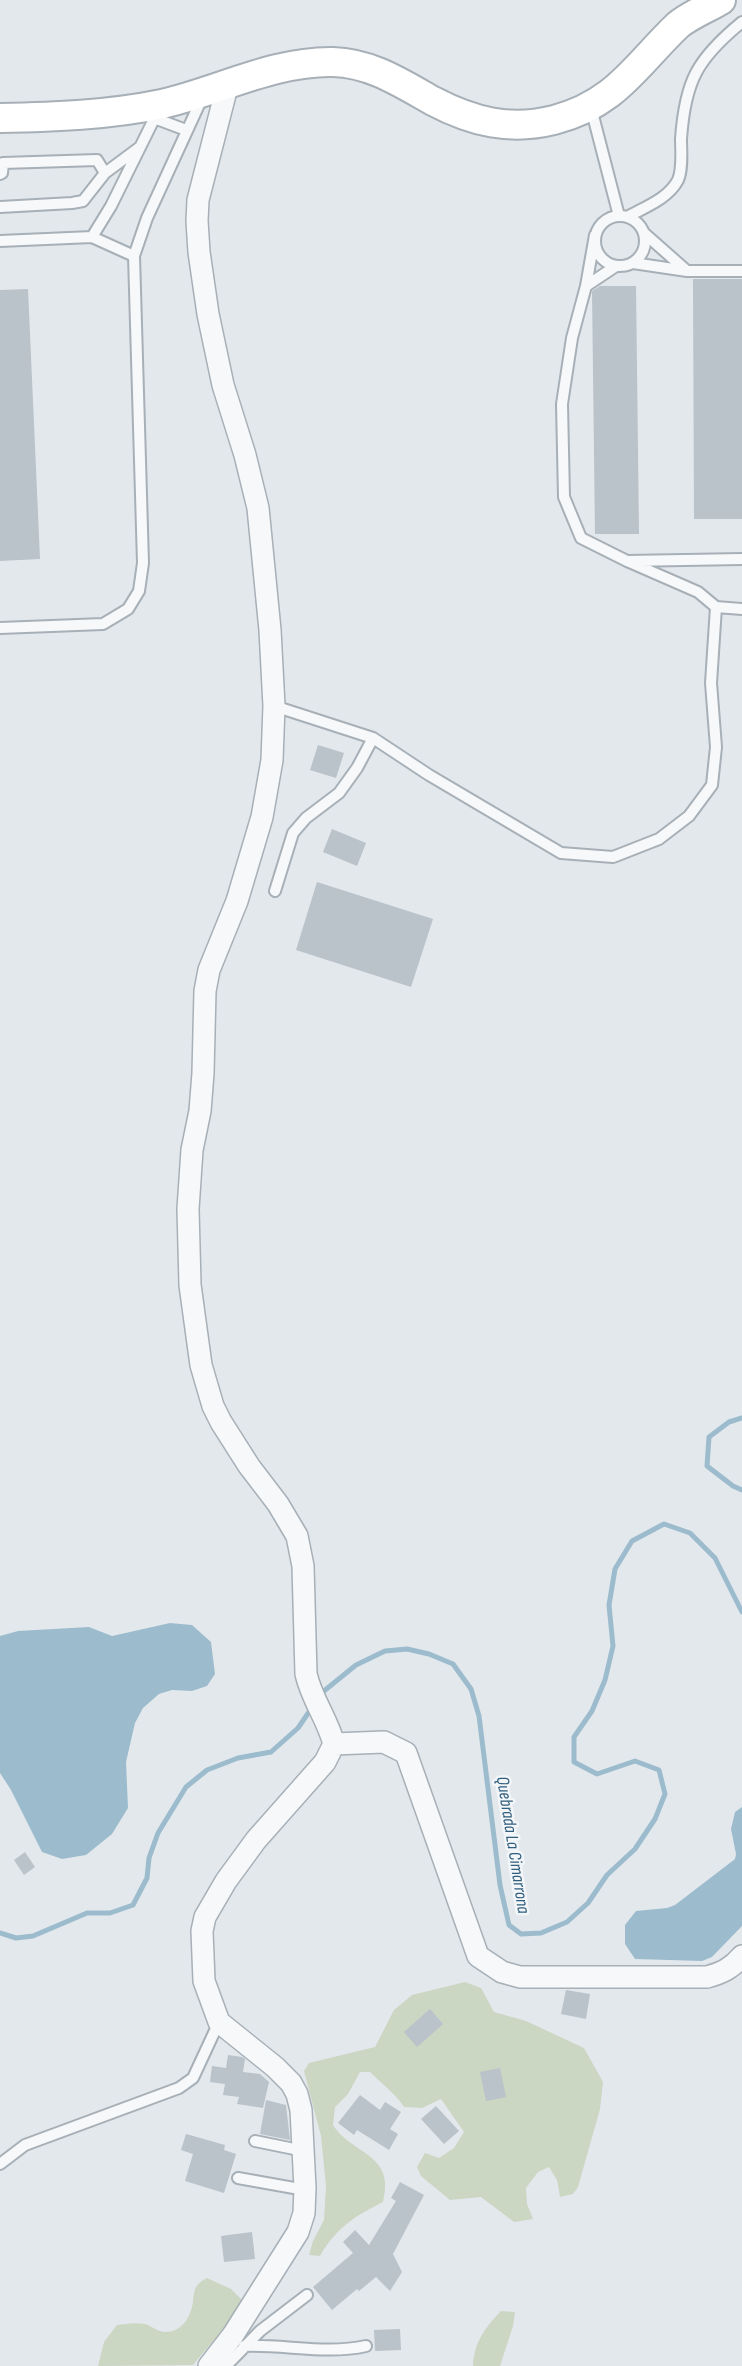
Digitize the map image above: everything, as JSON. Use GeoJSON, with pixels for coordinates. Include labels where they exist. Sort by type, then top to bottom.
{"type":"FeatureCollection","features":[{"type":"Feature","properties":{"kind":"main road"},"geometry":{"type":"LineString","coordinates":[[0,118],[158,111],[265,72],[311,63],[332,62],[357,64],[376,70],[466,116],[490,123],[524,126],[556,119],[590,106],[623,84],[680,24],[721,0]]}},
{"type":"Feature","properties":{"kind":"street"},"geometry":{"type":"LineString","coordinates":[[208,2366],[232,2335],[298,2232],[304,2213],[305,2188],[301,2110],[297,2094],[291,2083],[275,2067],[219,2022],[204,1981],[202,1931],[205,1917],[226,1881],[256,1840],[325,1762],[334,1744],[329,1724],[309,1691],[304,1657],[303,1566],[297,1536],[278,1504],[249,1466],[213,1406],[201,1365],[190,1285],[188,1209],[192,1150],[200,1111],[203,1073],[205,991],[209,970],[237,901],[262,817],[272,760],[274,706],[267,594],[258,508],[245,455],[223,385],[208,314],[196,221],[216,88]]}},
{"type":"Feature","properties":{"kind":"street"},"geometry":{"type":"LineString","coordinates":[[334,1744],[384,1742],[406,1753],[471,1941],[478,1956],[502,1972],[520,1977],[706,1977],[721,1973],[734,1965],[742,1956]]}},
{"type":"Feature","properties":{"kind":"lane"},"geometry":{"type":"LineString","coordinates":[[742,22],[715,44],[695,73],[684,104],[679,178],[666,195],[623,216],[604,221],[595,235],[586,286],[572,338],[562,404],[564,497],[581,538],[698,592],[716,607],[742,609]]}},
{"type":"Feature","properties":{"kind":"lane"},"geometry":{"type":"LineString","coordinates":[[0,628],[103,624],[129,609],[139,591],[143,563],[134,256],[147,218],[186,130],[216,88]]}},
{"type":"Feature","properties":{"kind":"lane"},"geometry":{"type":"LineString","coordinates":[[590,106],[623,216]]}},
{"type":"Feature","properties":{"kind":"lane"},"geometry":{"type":"LineString","coordinates":[[92,237],[111,206],[158,111],[186,130]]}},
{"type":"Feature","properties":{"kind":"lane"},"geometry":{"type":"LineString","coordinates":[[0,207],[83,201],[105,173],[140,147]]}},
{"type":"Feature","properties":{"kind":"lane"},"geometry":{"type":"LineString","coordinates":[[0,174],[3,163],[97,160],[105,173]]}},
{"type":"Feature","properties":{"kind":"lane"},"geometry":{"type":"LineString","coordinates":[[623,216],[634,220],[644,233],[687,271]]}},
{"type":"Feature","properties":{"kind":"lane"},"geometry":{"type":"LineString","coordinates":[[633,263],[643,250],[644,233]]}},
{"type":"Feature","properties":{"kind":"lane"},"geometry":{"type":"LineString","coordinates":[[595,235],[597,251],[601,259],[616,266]]}},
{"type":"Feature","properties":{"kind":"lane"},"geometry":{"type":"LineString","coordinates":[[0,241],[92,237],[134,256]]}},
{"type":"Feature","properties":{"kind":"lane"},"geometry":{"type":"LineString","coordinates":[[586,286],[616,266],[633,263],[687,271],[742,271]]}},
{"type":"Feature","properties":{"kind":"lane"},"geometry":{"type":"LineString","coordinates":[[627,561],[742,559]]}},
{"type":"Feature","properties":{"kind":"lane"},"geometry":{"type":"LineString","coordinates":[[274,706],[373,738],[429,775],[561,853],[613,856],[659,838],[689,816],[712,785],[716,747],[711,683],[716,607]]}},
{"type":"Feature","properties":{"kind":"lane"},"geometry":{"type":"LineString","coordinates":[[275,891],[293,833],[306,818],[339,793],[357,768],[373,738]]}},
{"type":"Feature","properties":{"kind":"lane"},"geometry":{"type":"LineString","coordinates":[[0,2164],[25,2145],[179,2088],[193,2078],[219,2022]]}},
{"type":"Feature","properties":{"kind":"lane"},"geometry":{"type":"LineString","coordinates":[[255,2141],[304,2151]]}},
{"type":"Feature","properties":{"kind":"lane"},"geometry":{"type":"LineString","coordinates":[[237,2178],[305,2188]]}},
{"type":"Feature","properties":{"kind":"lane"},"geometry":{"type":"LineString","coordinates":[[226,2366],[244,2346],[307,2295]]}},
{"type":"Feature","properties":{"kind":"lane"},"geometry":{"type":"LineString","coordinates":[[244,2346],[269,2345],[329,2349],[354,2349],[366,2346]]}},
{"type":"Feature","properties":{"kind":"green space"},"geometry":{"type":"Polygon","coordinates":[[[465,1982],[481,1988],[494,2012],[526,2021],[584,2048],[603,2082],[600,2109],[578,2187],[573,2194],[560,2197],[557,2180],[549,2167],[538,2172],[526,2188],[527,2204],[533,2219],[514,2222],[481,2197],[450,2200],[421,2176],[417,2167],[425,2153],[439,2158],[454,2148],[464,2132],[441,2099],[422,2108],[404,2107],[393,2093],[370,2072],[360,2072],[348,2094],[335,2107],[333,2125],[341,2135],[378,2164],[385,2186],[383,2202],[364,2212],[340,2230],[320,2256],[309,2255],[313,2241],[324,2220],[326,2186],[321,2136],[304,2071],[309,2063],[375,2047],[394,2010],[412,1995],[465,1982]]]}},
{"type":"Feature","properties":{"kind":"green space"},"geometry":{"type":"Polygon","coordinates":[[[207,2278],[231,2289],[242,2300],[226,2326],[193,2365],[98,2366],[104,2342],[117,2325],[141,2323],[163,2332],[173,2331],[181,2326],[192,2308],[197,2285],[207,2278]]]}},
{"type":"Feature","properties":{"kind":"green space"},"geometry":{"type":"Polygon","coordinates":[[[501,2311],[515,2312],[513,2326],[500,2366],[473,2366],[481,2336],[501,2311]]]}},
{"type":"Feature","properties":{"kind":"water"},"geometry":{"type":"Polygon","coordinates":[[[170,1623],[192,1625],[211,1642],[215,1674],[207,1686],[192,1691],[172,1690],[159,1694],[143,1708],[135,1723],[126,1762],[128,1808],[112,1834],[86,1855],[62,1859],[42,1852],[0,1773],[0,1636],[18,1631],[89,1627],[112,1636],[170,1623]]]}},
{"type":"Feature","properties":{"kind":"water"},"geometry":{"type":"Polygon","coordinates":[[[742,1807],[742,1926],[712,1957],[702,1961],[635,1959],[625,1944],[625,1925],[636,1911],[675,1905],[735,1859],[731,1829],[735,1812],[742,1807]]]}},
{"type":"Feature","properties":{"kind":"building"},"geometry":{"type":"Polygon","coordinates":[[[693,279],[742,279],[742,519],[694,519],[693,279]]]}},
{"type":"Feature","properties":{"kind":"building"},"geometry":{"type":"Polygon","coordinates":[[[600,286],[636,286],[639,534],[595,534],[592,291],[600,286]]]}},
{"type":"Feature","properties":{"kind":"building"},"geometry":{"type":"Polygon","coordinates":[[[28,289],[40,559],[0,561],[0,290],[28,289]]]}},
{"type":"Feature","properties":{"kind":"building"},"geometry":{"type":"Polygon","coordinates":[[[318,745],[344,753],[336,778],[310,770],[318,745]]]}},
{"type":"Feature","properties":{"kind":"building"},"geometry":{"type":"Polygon","coordinates":[[[332,829],[366,843],[357,866],[323,852],[332,829]]]}},
{"type":"Feature","properties":{"kind":"building"},"geometry":{"type":"Polygon","coordinates":[[[317,882],[433,919],[411,987],[296,950],[317,882]]]}},
{"type":"Feature","properties":{"kind":"building"},"geometry":{"type":"Polygon","coordinates":[[[25,1852],[35,1867],[24,1875],[14,1860],[25,1852]]]}},
{"type":"Feature","properties":{"kind":"building"},"geometry":{"type":"Polygon","coordinates":[[[566,1990],[590,1994],[586,2019],[561,2014],[566,1990]]]}},
{"type":"Feature","properties":{"kind":"building"},"geometry":{"type":"Polygon","coordinates":[[[430,2009],[443,2024],[417,2047],[404,2032],[430,2009]]]}},
{"type":"Feature","properties":{"kind":"building"},"geometry":{"type":"Polygon","coordinates":[[[228,2055],[242,2057],[245,2059],[243,2072],[260,2074],[269,2082],[263,2108],[237,2104],[239,2097],[223,2095],[225,2084],[210,2082],[212,2066],[226,2068],[228,2055]]]}},
{"type":"Feature","properties":{"kind":"building"},"geometry":{"type":"Polygon","coordinates":[[[500,2068],[506,2097],[486,2101],[480,2072],[500,2068]]]}},
{"type":"Feature","properties":{"kind":"building"},"geometry":{"type":"Polygon","coordinates":[[[360,2095],[380,2110],[385,2102],[401,2112],[390,2129],[398,2134],[389,2150],[357,2130],[354,2135],[338,2123],[360,2095]]]}},
{"type":"Feature","properties":{"kind":"building"},"geometry":{"type":"Polygon","coordinates":[[[266,2100],[286,2105],[290,2140],[260,2134],[266,2100]]]}},
{"type":"Feature","properties":{"kind":"building"},"geometry":{"type":"Polygon","coordinates":[[[436,2106],[459,2131],[444,2144],[421,2119],[436,2106]]]}},
{"type":"Feature","properties":{"kind":"building"},"geometry":{"type":"Polygon","coordinates":[[[186,2134],[225,2145],[224,2150],[236,2154],[224,2193],[185,2181],[193,2154],[181,2150],[186,2134]]]}},
{"type":"Feature","properties":{"kind":"building"},"geometry":{"type":"Polygon","coordinates":[[[400,2182],[424,2195],[393,2254],[402,2272],[390,2291],[376,2277],[359,2291],[357,2289],[332,2310],[313,2287],[353,2253],[343,2242],[355,2230],[369,2245],[396,2201],[391,2198],[400,2182]]]}},
{"type":"Feature","properties":{"kind":"building"},"geometry":{"type":"Polygon","coordinates":[[[252,2232],[255,2259],[224,2262],[221,2236],[252,2232]]]}},
{"type":"Feature","properties":{"kind":"building"},"geometry":{"type":"Polygon","coordinates":[[[400,2329],[401,2350],[375,2351],[374,2330],[400,2329]]]}},
{"type":"Feature","properties":{"kind":"waterway","name":"Quebrada La Cimarrona"},"geometry":{"type":"LineString","coordinates":[[742,1418],[729,1422],[709,1437],[707,1466],[742,1490]]}},
{"type":"Feature","properties":{"kind":"waterway","name":"Quebrada La Cimarrona"},"geometry":{"type":"LineString","coordinates":[[319,1695],[356,1665],[385,1651],[407,1649],[429,1654],[453,1664],[471,1689],[479,1716],[500,1885],[509,1925],[521,1934],[541,1933],[567,1922],[588,1903],[607,1875],[635,1849],[655,1819],[665,1794],[659,1770],[635,1761],[597,1774],[574,1762],[574,1737],[592,1711],[605,1680],[613,1646],[609,1605],[615,1569],[632,1541],[664,1524],[690,1533],[715,1558],[742,1612]]}},
{"type":"Feature","properties":{"kind":"waterway","name":"Quebrada La Cimarrona"},"geometry":{"type":"LineString","coordinates":[[0,1933],[16,1938],[33,1936],[87,1913],[110,1913],[133,1905],[147,1878],[149,1858],[158,1833],[186,1787],[207,1770],[238,1758],[271,1752],[298,1728],[313,1706]]}}]}
